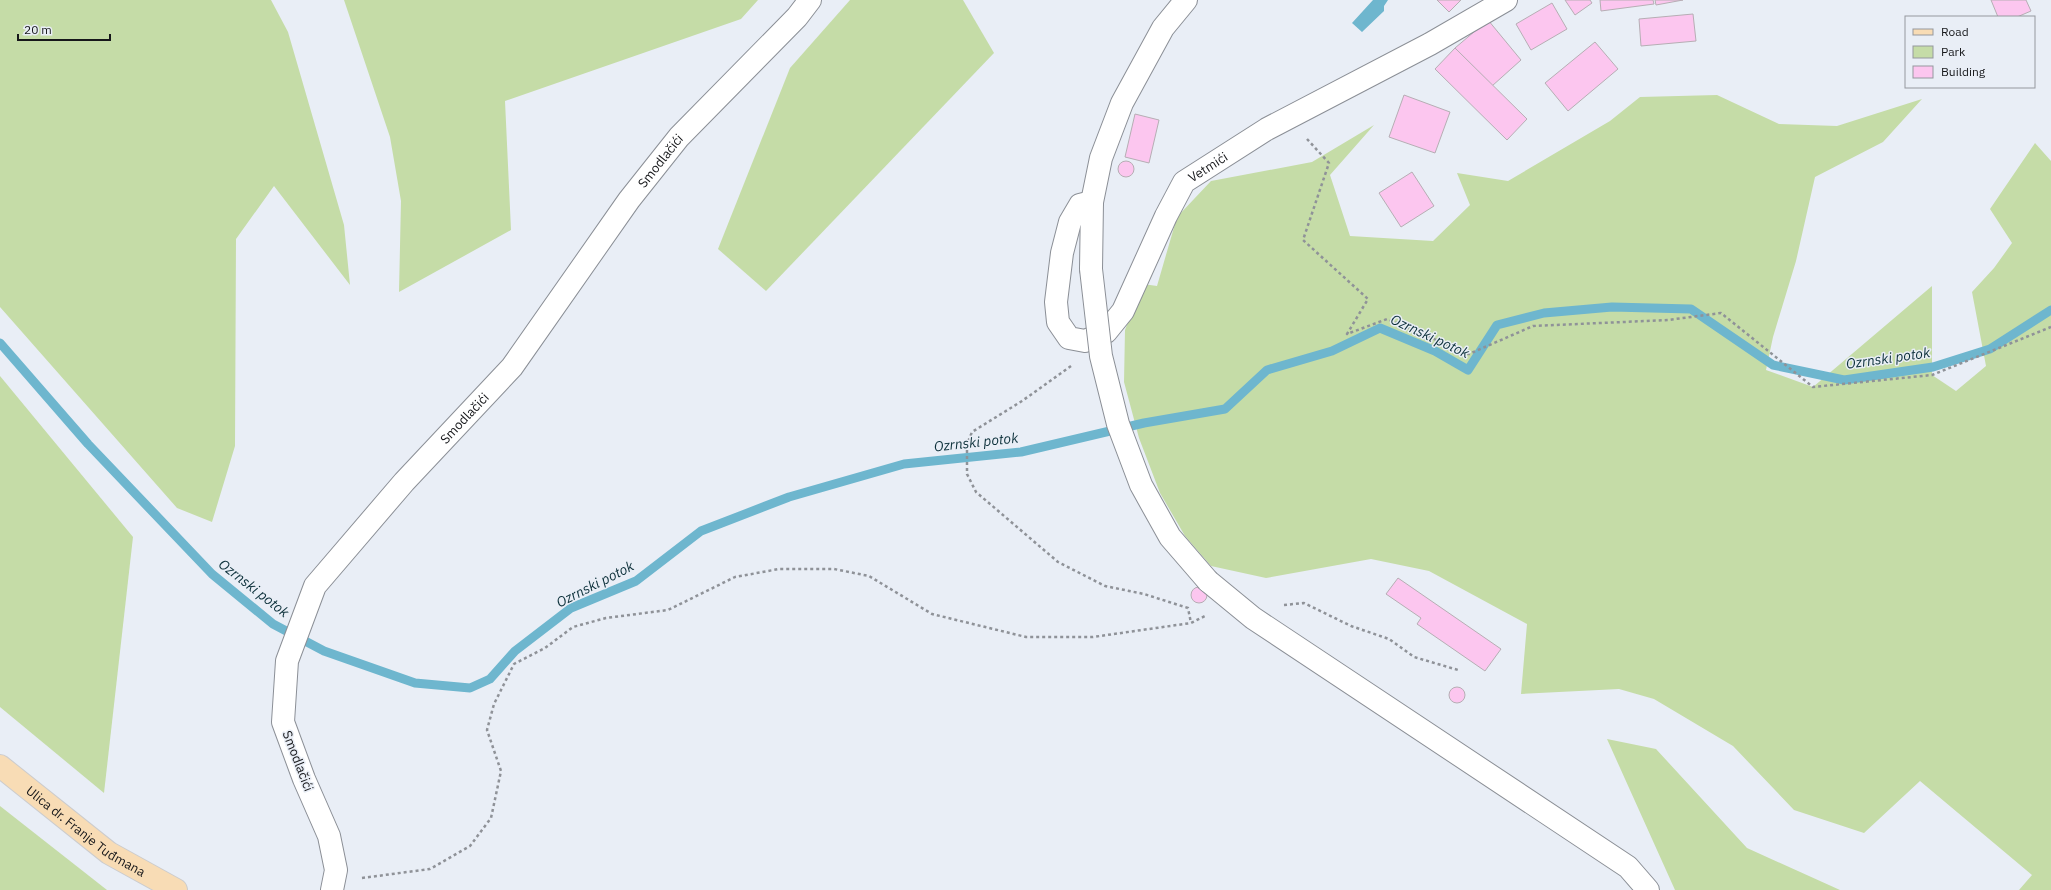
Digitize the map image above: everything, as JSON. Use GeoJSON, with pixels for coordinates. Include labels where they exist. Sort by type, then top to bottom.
{"type":"FeatureCollection","features":[{"type":"Feature","properties":{"kind":"main road","name":"Ulica dr. Franje Tuđmana"},"geometry":{"type":"LineString","coordinates":[[0,766],[109,853],[176,890]]}},
{"type":"Feature","properties":{"kind":"street","name":"Smodlačići"},"geometry":{"type":"LineString","coordinates":[[334,880],[330,836],[304,779],[283,722],[287,661],[316,586],[404,482],[512,367],[629,200],[678,137],[797,16],[810,0]]}},
{"type":"Feature","properties":{"kind":"street"},"geometry":{"type":"LineString","coordinates":[[1186,0],[1163,28],[1122,103],[1101,158],[1092,202],[1091,269],[1101,356],[1118,424],[1141,485],[1170,537],[1208,581],[1253,618],[1628,867],[1648,890]]}},
{"type":"Feature","properties":{"kind":"street","name":"Vetmići"},"geometry":{"type":"LineString","coordinates":[[1085,341],[1106,332],[1123,311],[1166,216],[1184,182],[1267,128],[1430,44],[1506,0]]}},
{"type":"Feature","properties":{"kind":"street"},"geometry":{"type":"LineString","coordinates":[[1085,341],[1069,338],[1058,322],[1056,302],[1062,253],[1070,222],[1080,205],[1092,202]]}},
{"type":"Feature","properties":{"kind":"path"},"geometry":{"type":"LineString","coordinates":[[1287,118],[1329,163],[1303,240],[1368,299],[1347,334],[1388,319],[1469,354],[1533,326],[1668,320],[1721,313],[1813,387],[1932,375],[2051,327]]}},
{"type":"Feature","properties":{"kind":"path"},"geometry":{"type":"LineString","coordinates":[[1085,341],[1080,361],[1022,401],[972,432],[967,444],[967,474],[976,492],[1058,562],[1105,586],[1144,594],[1188,608],[1191,623]]}},
{"type":"Feature","properties":{"kind":"path"},"geometry":{"type":"LineString","coordinates":[[334,880],[430,869],[470,846],[491,818],[501,771],[487,730],[494,704],[514,664],[545,648],[574,627],[606,618],[668,610],[735,577],[779,569],[834,569],[869,576],[932,614],[1026,636],[1093,638],[1191,623],[1234,602]]}},
{"type":"Feature","properties":{"kind":"path"},"geometry":{"type":"LineString","coordinates":[[1253,618],[1278,606],[1304,603],[1351,626],[1389,639],[1414,657],[1458,670]]}},
{"type":"Feature","properties":{"kind":"green space"},"geometry":{"type":"Polygon","coordinates":[[[0,0],[271,0],[288,32],[344,225],[350,285],[274,186],[236,239],[235,446],[212,522],[177,508],[0,307],[0,0]]]}},
{"type":"Feature","properties":{"kind":"green space"},"geometry":{"type":"Polygon","coordinates":[[[344,0],[758,0],[741,19],[505,101],[511,230],[399,292],[401,201],[390,137],[344,0]]]}},
{"type":"Feature","properties":{"kind":"green space"},"geometry":{"type":"Polygon","coordinates":[[[850,0],[963,0],[994,53],[766,291],[718,249],[790,68],[850,0]]]}},
{"type":"Feature","properties":{"kind":"green space"},"geometry":{"type":"Polygon","coordinates":[[[1717,95],[1779,124],[1837,126],[1922,99],[1883,142],[1815,177],[1796,261],[1773,337],[1766,370],[1813,387],[1932,286],[1932,375],[1956,391],[1986,366],[1972,292],[1994,268],[2012,243],[1990,209],[2035,143],[2051,161],[2051,890],[2019,890],[2032,875],[1920,781],[1864,833],[1794,810],[1733,746],[1654,699],[1619,689],[1521,694],[1527,624],[1429,571],[1371,559],[1266,578],[1211,566],[1185,536],[1160,493],[1139,438],[1124,382],[1125,330],[1143,284],[1157,286],[1177,217],[1211,181],[1312,162],[1374,125],[1330,175],[1350,236],[1433,241],[1470,205],[1457,173],[1508,181],[1610,121],[1640,97],[1717,95]]]}},
{"type":"Feature","properties":{"kind":"green space"},"geometry":{"type":"Polygon","coordinates":[[[0,376],[133,537],[104,793],[0,707],[0,376]]]}},
{"type":"Feature","properties":{"kind":"green space"},"geometry":{"type":"Polygon","coordinates":[[[1607,739],[1656,749],[1747,848],[1840,890],[1675,890],[1607,739]]]}},
{"type":"Feature","properties":{"kind":"green space"},"geometry":{"type":"Polygon","coordinates":[[[0,806],[107,890],[0,890],[0,806]]]}},
{"type":"Feature","properties":{"kind":"water"},"geometry":{"type":"Polygon","coordinates":[[[1373,0],[1388,0],[1384,6],[1384,11],[1362,32],[1352,23],[1373,0]]]}},
{"type":"Feature","properties":{"kind":"building"},"geometry":{"type":"Polygon","coordinates":[[[1437,0],[1461,0],[1449,12],[1437,0]]]}},
{"type":"Feature","properties":{"kind":"building"},"geometry":{"type":"Polygon","coordinates":[[[1565,0],[1590,0],[1592,3],[1575,15],[1565,0]]]}},
{"type":"Feature","properties":{"kind":"building"},"geometry":{"type":"Polygon","coordinates":[[[1600,0],[1653,0],[1654,4],[1601,11],[1600,0]]]}},
{"type":"Feature","properties":{"kind":"building"},"geometry":{"type":"Polygon","coordinates":[[[1655,0],[1683,0],[1656,5],[1655,0]]]}},
{"type":"Feature","properties":{"kind":"building"},"geometry":{"type":"Polygon","coordinates":[[[1991,0],[2026,0],[2031,11],[2019,16],[1998,16],[1991,0]]]}},
{"type":"Feature","properties":{"kind":"building"},"geometry":{"type":"Polygon","coordinates":[[[1552,3],[1567,29],[1531,50],[1516,24],[1552,3]]]}},
{"type":"Feature","properties":{"kind":"building"},"geometry":{"type":"Polygon","coordinates":[[[1693,14],[1696,41],[1641,46],[1639,19],[1693,14]]]}},
{"type":"Feature","properties":{"kind":"building"},"geometry":{"type":"Polygon","coordinates":[[[1488,20],[1521,60],[1492,86],[1455,48],[1488,20]]]}},
{"type":"Feature","properties":{"kind":"building"},"geometry":{"type":"Polygon","coordinates":[[[1595,42],[1618,69],[1568,111],[1545,83],[1595,42]]]}},
{"type":"Feature","properties":{"kind":"building"},"geometry":{"type":"Polygon","coordinates":[[[1455,48],[1527,119],[1507,140],[1435,69],[1455,48]]]}},
{"type":"Feature","properties":{"kind":"building"},"geometry":{"type":"Polygon","coordinates":[[[1404,95],[1450,112],[1435,153],[1389,137],[1404,95]]]}},
{"type":"Feature","properties":{"kind":"building"},"geometry":{"type":"Polygon","coordinates":[[[1135,114],[1159,120],[1149,163],[1125,157],[1135,114]]]}},
{"type":"Feature","properties":{"kind":"building"},"geometry":{"type":"Polygon","coordinates":[[[1126,161],[1132,163],[1134,169],[1132,175],[1126,177],[1120,175],[1118,169],[1120,163],[1126,161]]]}},
{"type":"Feature","properties":{"kind":"building"},"geometry":{"type":"Polygon","coordinates":[[[1412,172],[1434,206],[1401,227],[1379,193],[1412,172]]]}},
{"type":"Feature","properties":{"kind":"building"},"geometry":{"type":"Polygon","coordinates":[[[1398,578],[1501,649],[1485,671],[1417,624],[1421,618],[1386,594],[1398,578]]]}},
{"type":"Feature","properties":{"kind":"building"},"geometry":{"type":"Polygon","coordinates":[[[1199,587],[1206,592],[1207,595],[1202,602],[1199,603],[1192,598],[1191,595],[1196,588],[1199,587]]]}},
{"type":"Feature","properties":{"kind":"building"},"geometry":{"type":"Polygon","coordinates":[[[1457,687],[1463,689],[1465,695],[1463,701],[1457,703],[1451,701],[1449,695],[1451,689],[1457,687]]]}},
{"type":"Feature","properties":{"kind":"waterway","name":"Ozrnski potok"},"geometry":{"type":"LineString","coordinates":[[0,343],[88,444],[212,574],[273,624],[324,651],[415,683],[470,688],[490,679],[515,651],[571,608],[636,581],[701,531],[789,497],[904,464],[1021,452],[1144,423],[1225,409],[1267,370],[1332,351],[1380,328],[1435,351],[1468,370],[1497,325],[1544,313],[1612,307],[1691,309],[1773,365],[1844,380],[1933,367],[1990,349],[2051,310]]}}]}
